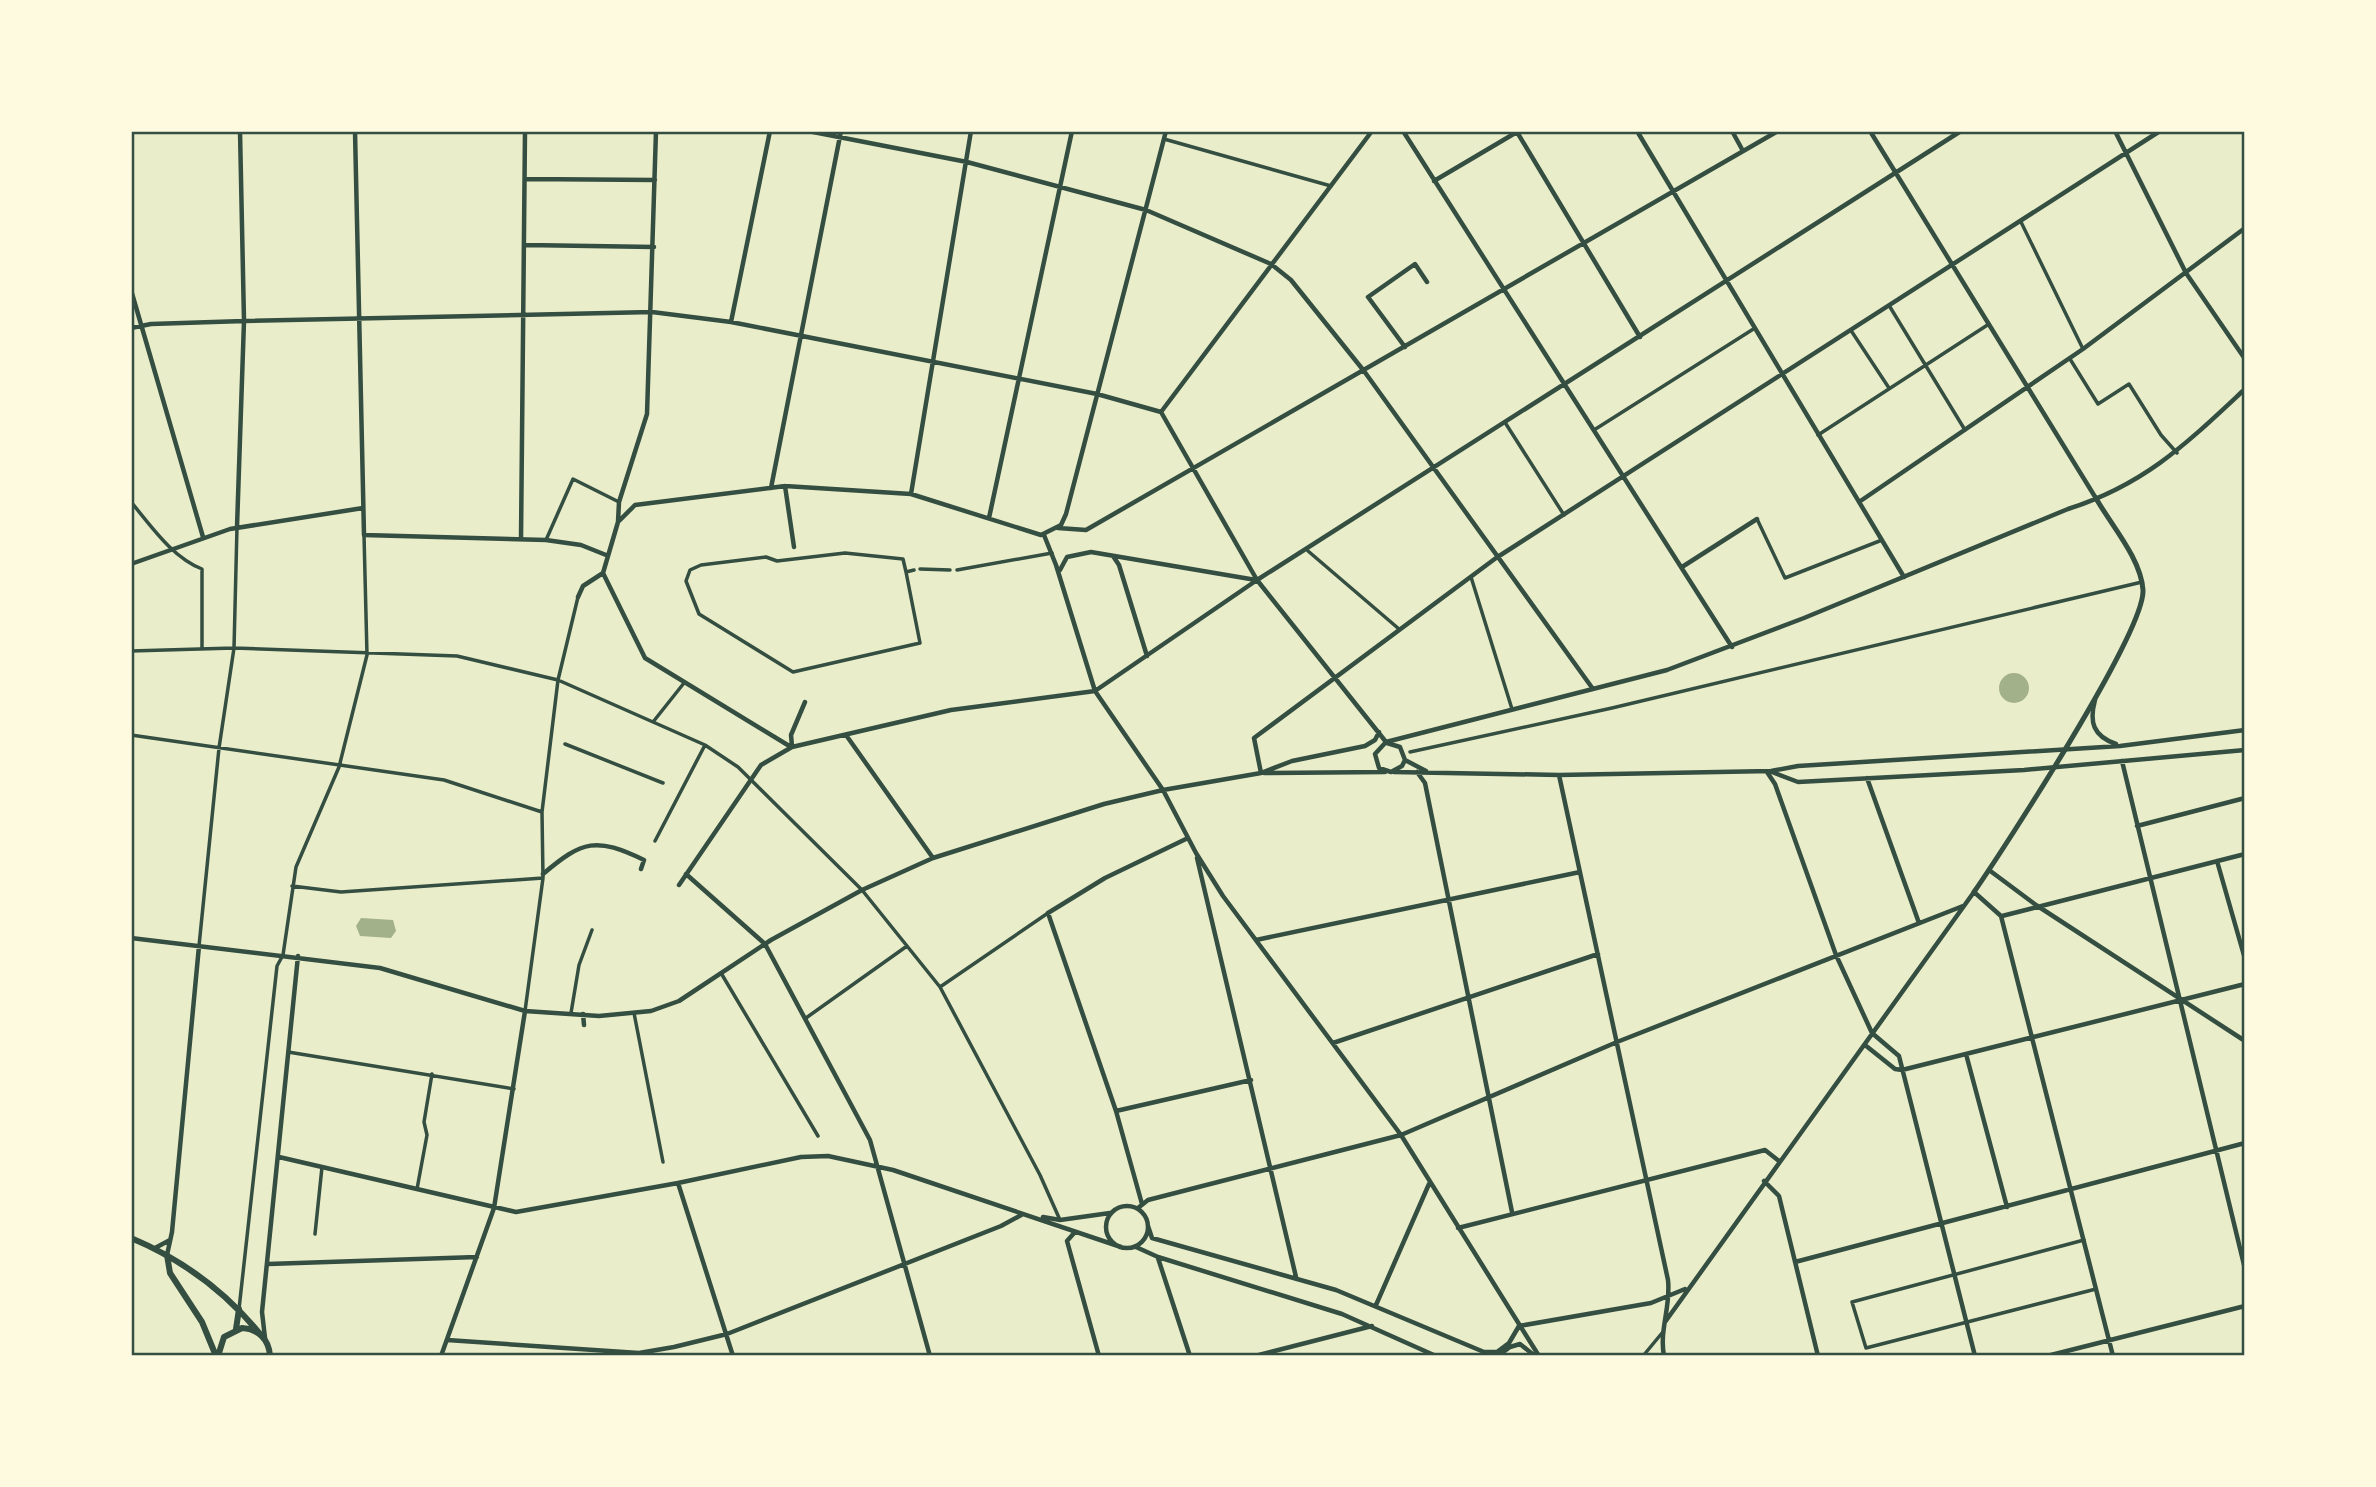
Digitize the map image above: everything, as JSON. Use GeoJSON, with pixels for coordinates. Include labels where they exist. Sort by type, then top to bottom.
{"type":"FeatureCollection","features":[{"type":"Feature","properties":{"kind":"main road"},"geometry":{"type":"LineString","coordinates":[[131,1238],[182,1263],[239,1309],[263,1336],[269,1352],[275,1356]]}},
{"type":"Feature","properties":{"kind":"main road"},"geometry":{"type":"LineString","coordinates":[[167,1255],[170,1273],[202,1322],[217,1356]]}},
{"type":"Feature","properties":{"kind":"main road"},"geometry":{"type":"LineString","coordinates":[[236,1329],[239,1309]]}},
{"type":"Feature","properties":{"kind":"main road"},"geometry":{"type":"LineString","coordinates":[[217,1356],[223,1337],[236,1329],[247,1328],[263,1336]]}},
{"type":"Feature","properties":{"kind":"street"},"geometry":{"type":"LineString","coordinates":[[167,1255],[171,1239],[219,748],[234,648],[244,321],[240,131]]}},
{"type":"Feature","properties":{"kind":"street"},"geometry":{"type":"LineString","coordinates":[[239,1309],[277,966],[283,955],[292,886],[296,867],[339,767],[367,655],[355,131]]}},
{"type":"Feature","properties":{"kind":"street"},"geometry":{"type":"LineString","coordinates":[[522,539],[525,131]]}},
{"type":"Feature","properties":{"kind":"street"},"geometry":{"type":"LineString","coordinates":[[656,131],[647,414],[620,502],[618,522],[603,573],[645,658],[792,747]]}},
{"type":"Feature","properties":{"kind":"street"},"geometry":{"type":"LineString","coordinates":[[731,322],[770,131]]}},
{"type":"Feature","properties":{"kind":"street"},"geometry":{"type":"LineString","coordinates":[[808,131],[840,134],[967,162],[1146,210],[1271,264],[1291,280],[1364,371],[1496,558],[1593,689]]}},
{"type":"Feature","properties":{"kind":"street"},"geometry":{"type":"LineString","coordinates":[[911,494],[971,131]]}},
{"type":"Feature","properties":{"kind":"street"},"geometry":{"type":"LineString","coordinates":[[989,518],[1072,131]]}},
{"type":"Feature","properties":{"kind":"street"},"geometry":{"type":"LineString","coordinates":[[1058,528],[1066,514],[1166,131]]}},
{"type":"Feature","properties":{"kind":"street"},"geometry":{"type":"LineString","coordinates":[[1161,412],[1372,131]]}},
{"type":"Feature","properties":{"kind":"street"},"geometry":{"type":"LineString","coordinates":[[1403,131],[1732,647]]}},
{"type":"Feature","properties":{"kind":"street"},"geometry":{"type":"LineString","coordinates":[[1637,131],[1904,577]]}},
{"type":"Feature","properties":{"kind":"street"},"geometry":{"type":"LineString","coordinates":[[1731,131],[1743,151]]}},
{"type":"Feature","properties":{"kind":"street"},"geometry":{"type":"LineString","coordinates":[[618,522],[635,505],[785,486],[911,494],[1044,535],[1058,528],[1086,530],[1195,470],[1778,131]]}},
{"type":"Feature","properties":{"kind":"street"},"geometry":{"type":"LineString","coordinates":[[1665,1322],[1989,870],[2098,691],[2133,627],[2142,600],[2141,582],[2097,500],[1870,131]]}},
{"type":"Feature","properties":{"kind":"street"},"geometry":{"type":"LineString","coordinates":[[679,885],[761,765],[792,747],[989,703],[1096,691],[1256,580],[1308,551],[1961,131]]}},
{"type":"Feature","properties":{"kind":"street"},"geometry":{"type":"LineString","coordinates":[[2115,131],[2186,273],[2245,359]]}},
{"type":"Feature","properties":{"kind":"street"},"geometry":{"type":"LineString","coordinates":[[1262,773],[1254,738],[1496,558],[1852,332],[2160,131]]}},
{"type":"Feature","properties":{"kind":"street"},"geometry":{"type":"LineString","coordinates":[[1434,181],[1517,132],[1640,337]]}},
{"type":"Feature","properties":{"kind":"street"},"geometry":{"type":"LineString","coordinates":[[771,488],[840,134]]}},
{"type":"Feature","properties":{"kind":"street"},"geometry":{"type":"LineString","coordinates":[[1164,139],[1331,186]]}},
{"type":"Feature","properties":{"kind":"street"},"geometry":{"type":"LineString","coordinates":[[525,179],[655,180]]}},
{"type":"Feature","properties":{"kind":"street"},"geometry":{"type":"LineString","coordinates":[[2021,222],[2083,349]]}},
{"type":"Feature","properties":{"kind":"street"},"geometry":{"type":"LineString","coordinates":[[1859,502],[2070,359],[2245,228]]}},
{"type":"Feature","properties":{"kind":"street"},"geometry":{"type":"LineString","coordinates":[[526,245],[654,247]]}},
{"type":"Feature","properties":{"kind":"street"},"geometry":{"type":"LineString","coordinates":[[1405,347],[1368,297],[1415,264],[1427,282]]}},
{"type":"Feature","properties":{"kind":"street"},"geometry":{"type":"LineString","coordinates":[[131,290],[203,537]]}},
{"type":"Feature","properties":{"kind":"street"},"geometry":{"type":"LineString","coordinates":[[1890,307],[1965,429]]}},
{"type":"Feature","properties":{"kind":"street"},"geometry":{"type":"LineString","coordinates":[[131,328],[141,325],[244,321],[652,312],[731,322],[1097,394],[1161,412],[1256,580],[1386,742],[1400,747],[1405,760],[1430,772]]}},
{"type":"Feature","properties":{"kind":"street"},"geometry":{"type":"LineString","coordinates":[[1818,435],[1989,324]]}},
{"type":"Feature","properties":{"kind":"street"},"geometry":{"type":"LineString","coordinates":[[1593,430],[1755,328]]}},
{"type":"Feature","properties":{"kind":"street"},"geometry":{"type":"LineString","coordinates":[[1852,332],[1889,388]]}},
{"type":"Feature","properties":{"kind":"street"},"geometry":{"type":"LineString","coordinates":[[2070,359],[2098,404],[2129,384],[2161,435],[2177,453]]}},
{"type":"Feature","properties":{"kind":"street"},"geometry":{"type":"LineString","coordinates":[[1405,760],[1402,766],[1391,772],[1379,768],[1375,760],[1378,748],[1386,742],[1667,670],[1732,647],[2068,509],[2097,500],[2177,453],[2245,389]]}},
{"type":"Feature","properties":{"kind":"street"},"geometry":{"type":"LineString","coordinates":[[1506,424],[1564,516]]}},
{"type":"Feature","properties":{"kind":"street"},"geometry":{"type":"LineString","coordinates":[[546,540],[573,480],[620,502]]}},
{"type":"Feature","properties":{"kind":"street"},"geometry":{"type":"LineString","coordinates":[[785,486],[794,547]]}},
{"type":"Feature","properties":{"kind":"street"},"geometry":{"type":"LineString","coordinates":[[131,502],[172,549],[187,563],[202,569],[202,648]]}},
{"type":"Feature","properties":{"kind":"street"},"geometry":{"type":"LineString","coordinates":[[131,564],[237,527],[363,508]]}},
{"type":"Feature","properties":{"kind":"street"},"geometry":{"type":"LineString","coordinates":[[1682,567],[1757,519],[1786,578],[1882,540]]}},
{"type":"Feature","properties":{"kind":"street"},"geometry":{"type":"LineString","coordinates":[[364,535],[546,540],[580,545],[607,555]]}},
{"type":"Feature","properties":{"kind":"street"},"geometry":{"type":"LineString","coordinates":[[1044,535],[1096,691],[1163,790],[1196,853],[1256,940],[1401,1135],[1537,1356]]}},
{"type":"Feature","properties":{"kind":"street"},"geometry":{"type":"LineString","coordinates":[[1308,551],[1399,629]]}},
{"type":"Feature","properties":{"kind":"street"},"geometry":{"type":"LineString","coordinates":[[1059,575],[1061,564],[1067,557],[1091,552],[1256,580]]}},
{"type":"Feature","properties":{"kind":"street"},"geometry":{"type":"LineString","coordinates":[[845,553],[903,559],[906,572],[920,643],[793,672],[699,614],[686,581],[690,570],[701,565],[766,557],[777,561],[845,553]]}},
{"type":"Feature","properties":{"kind":"street"},"geometry":{"type":"LineString","coordinates":[[957,570],[1052,553]]}},
{"type":"Feature","properties":{"kind":"street"},"geometry":{"type":"LineString","coordinates":[[1113,555],[1119,565],[1147,656]]}},
{"type":"Feature","properties":{"kind":"street"},"geometry":{"type":"LineString","coordinates":[[920,569],[950,570]]}},
{"type":"Feature","properties":{"kind":"street"},"geometry":{"type":"LineString","coordinates":[[906,572],[914,570]]}},
{"type":"Feature","properties":{"kind":"street"},"geometry":{"type":"LineString","coordinates":[[441,1356],[494,1208],[526,1011],[543,876],[542,812],[558,680],[578,597],[583,586],[603,573]]}},
{"type":"Feature","properties":{"kind":"street"},"geometry":{"type":"LineString","coordinates":[[1471,577],[1512,709]]}},
{"type":"Feature","properties":{"kind":"street"},"geometry":{"type":"LineString","coordinates":[[1409,752],[1612,708],[2141,582]]}},
{"type":"Feature","properties":{"kind":"street"},"geometry":{"type":"LineString","coordinates":[[131,651],[234,648],[367,655],[442,652],[558,680],[705,745],[750,778],[862,890],[940,987],[1040,1175],[1060,1220]]}},
{"type":"Feature","properties":{"kind":"street"},"geometry":{"type":"LineString","coordinates":[[653,722],[685,682]]}},
{"type":"Feature","properties":{"kind":"street"},"geometry":{"type":"LineString","coordinates":[[2098,691],[2091,715],[2094,729],[2103,740],[2120,746]]}},
{"type":"Feature","properties":{"kind":"street"},"geometry":{"type":"LineString","coordinates":[[792,747],[791,735],[805,702]]}},
{"type":"Feature","properties":{"kind":"street"},"geometry":{"type":"LineString","coordinates":[[131,938],[298,956],[407,975],[526,1011],[634,1013],[664,1008],[765,944],[862,890],[933,858],[1062,815],[1163,790],[1262,773],[1430,772],[1559,775],[1769,771],[1798,766],[2120,746],[2245,730]]}},
{"type":"Feature","properties":{"kind":"street"},"geometry":{"type":"LineString","coordinates":[[1262,773],[1292,761],[1369,746],[1379,732]]}},
{"type":"Feature","properties":{"kind":"street"},"geometry":{"type":"LineString","coordinates":[[131,735],[444,780],[542,812]]}},
{"type":"Feature","properties":{"kind":"street"},"geometry":{"type":"LineString","coordinates":[[846,735],[933,858]]}},
{"type":"Feature","properties":{"kind":"street"},"geometry":{"type":"LineString","coordinates":[[552,740],[558,742]]}},
{"type":"Feature","properties":{"kind":"street"},"geometry":{"type":"LineString","coordinates":[[565,744],[663,783]]}},
{"type":"Feature","properties":{"kind":"street"},"geometry":{"type":"LineString","coordinates":[[655,841],[705,745]]}},
{"type":"Feature","properties":{"kind":"street"},"geometry":{"type":"LineString","coordinates":[[1769,771],[1798,782],[2052,768],[2245,750]]}},
{"type":"Feature","properties":{"kind":"street"},"geometry":{"type":"LineString","coordinates":[[2122,761],[2245,1269]]}},
{"type":"Feature","properties":{"kind":"street"},"geometry":{"type":"LineString","coordinates":[[1769,771],[1836,956],[1872,1033],[1899,1056],[1975,1356]]}},
{"type":"Feature","properties":{"kind":"street"},"geometry":{"type":"LineString","coordinates":[[1417,772],[1425,783],[1512,1212]]}},
{"type":"Feature","properties":{"kind":"street"},"geometry":{"type":"LineString","coordinates":[[1559,775],[1647,1179],[1669,1298],[1662,1333],[1664,1356]]}},
{"type":"Feature","properties":{"kind":"street"},"geometry":{"type":"LineString","coordinates":[[1867,778],[1919,923]]}},
{"type":"Feature","properties":{"kind":"street"},"geometry":{"type":"LineString","coordinates":[[2137,826],[2245,798]]}},
{"type":"Feature","properties":{"kind":"street"},"geometry":{"type":"LineString","coordinates":[[940,987],[1105,877],[1188,838]]}},
{"type":"Feature","properties":{"kind":"street"},"geometry":{"type":"LineString","coordinates":[[292,886],[341,892],[543,876],[576,849],[597,843],[644,860],[641,869]]}},
{"type":"Feature","properties":{"kind":"street"},"geometry":{"type":"LineString","coordinates":[[1196,853],[1296,1277]]}},
{"type":"Feature","properties":{"kind":"street"},"geometry":{"type":"LineString","coordinates":[[2001,916],[2245,854]]}},
{"type":"Feature","properties":{"kind":"street"},"geometry":{"type":"LineString","coordinates":[[2217,860],[2245,959]]}},
{"type":"Feature","properties":{"kind":"street"},"geometry":{"type":"LineString","coordinates":[[1989,870],[2036,905],[2245,1041]]}},
{"type":"Feature","properties":{"kind":"street"},"geometry":{"type":"LineString","coordinates":[[1256,940],[1580,872]]}},
{"type":"Feature","properties":{"kind":"street"},"geometry":{"type":"LineString","coordinates":[[686,874],[765,944],[870,1140],[930,1356]]}},
{"type":"Feature","properties":{"kind":"street"},"geometry":{"type":"LineString","coordinates":[[1974,892],[2001,916],[2113,1356]]}},
{"type":"Feature","properties":{"kind":"street"},"geometry":{"type":"LineString","coordinates":[[447,1340],[639,1353],[727,1334],[1026,1214],[1060,1220],[1111,1213],[1124,1206],[1140,1206],[1148,1200],[1401,1135],[1617,1042],[1964,906]]}},
{"type":"Feature","properties":{"kind":"street"},"geometry":{"type":"LineString","coordinates":[[1048,913],[1116,1111],[1140,1206],[1152,1238],[1296,1277],[1376,1305],[1484,1352],[1497,1352],[1509,1343]]}},
{"type":"Feature","properties":{"kind":"street"},"geometry":{"type":"LineString","coordinates":[[570,1013],[579,965],[592,930]]}},
{"type":"Feature","properties":{"kind":"street"},"geometry":{"type":"LineString","coordinates":[[806,1018],[907,946]]}},
{"type":"Feature","properties":{"kind":"street"},"geometry":{"type":"LineString","coordinates":[[1333,1043],[1598,954]]}},
{"type":"Feature","properties":{"kind":"street"},"geometry":{"type":"LineString","coordinates":[[263,1336],[262,1312],[298,956]]}},
{"type":"Feature","properties":{"kind":"street"},"geometry":{"type":"LineString","coordinates":[[721,973],[818,1136]]}},
{"type":"Feature","properties":{"kind":"street"},"geometry":{"type":"LineString","coordinates":[[1864,1045],[1895,1069],[1902,1070],[2245,984]]}},
{"type":"Feature","properties":{"kind":"street"},"geometry":{"type":"LineString","coordinates":[[634,1013],[663,1162]]}},
{"type":"Feature","properties":{"kind":"street"},"geometry":{"type":"LineString","coordinates":[[583,1014],[584,1025]]}},
{"type":"Feature","properties":{"kind":"street"},"geometry":{"type":"LineString","coordinates":[[288,1052],[514,1089]]}},
{"type":"Feature","properties":{"kind":"street"},"geometry":{"type":"LineString","coordinates":[[1966,1054],[2007,1207]]}},
{"type":"Feature","properties":{"kind":"street"},"geometry":{"type":"LineString","coordinates":[[417,1191],[428,1135],[424,1122],[432,1074]]}},
{"type":"Feature","properties":{"kind":"street"},"geometry":{"type":"LineString","coordinates":[[1116,1111],[1251,1080]]}},
{"type":"Feature","properties":{"kind":"street"},"geometry":{"type":"LineString","coordinates":[[1795,1262],[2245,1143]]}},
{"type":"Feature","properties":{"kind":"street"},"geometry":{"type":"LineString","coordinates":[[1458,1227],[1765,1150],[1780,1161]]}},
{"type":"Feature","properties":{"kind":"street"},"geometry":{"type":"LineString","coordinates":[[279,1157],[494,1208],[524,1211],[802,1157],[828,1156],[879,1166],[1121,1247],[1136,1247],[1158,1257],[1373,1326],[1436,1356]]}},
{"type":"Feature","properties":{"kind":"street"},"geometry":{"type":"LineString","coordinates":[[315,1234],[322,1167]]}},
{"type":"Feature","properties":{"kind":"street"},"geometry":{"type":"LineString","coordinates":[[1764,1181],[1779,1196],[1818,1356]]}},
{"type":"Feature","properties":{"kind":"street"},"geometry":{"type":"LineString","coordinates":[[678,1183],[733,1356]]}},
{"type":"Feature","properties":{"kind":"street"},"geometry":{"type":"LineString","coordinates":[[1376,1305],[1429,1183]]}},
{"type":"Feature","properties":{"kind":"street"},"geometry":{"type":"LineString","coordinates":[[1111,1213],[1107,1221],[1108,1236],[1121,1247]]}},
{"type":"Feature","properties":{"kind":"street"},"geometry":{"type":"LineString","coordinates":[[1136,1247],[1145,1238],[1148,1226]]}},
{"type":"Feature","properties":{"kind":"street"},"geometry":{"type":"LineString","coordinates":[[1076,1231],[1067,1241],[1099,1356]]}},
{"type":"Feature","properties":{"kind":"street"},"geometry":{"type":"LineString","coordinates":[[155,1248],[171,1239]]}},
{"type":"Feature","properties":{"kind":"street"},"geometry":{"type":"LineString","coordinates":[[2084,1240],[1852,1302],[1866,1348],[2096,1289]]}},
{"type":"Feature","properties":{"kind":"street"},"geometry":{"type":"LineString","coordinates":[[268,1264],[477,1257]]}},
{"type":"Feature","properties":{"kind":"street"},"geometry":{"type":"LineString","coordinates":[[1158,1257],[1190,1356]]}},
{"type":"Feature","properties":{"kind":"street"},"geometry":{"type":"LineString","coordinates":[[1501,1354],[1519,1326],[1651,1303],[1669,1298],[1690,1285]]}},
{"type":"Feature","properties":{"kind":"street"},"geometry":{"type":"LineString","coordinates":[[2047,1356],[2245,1306]]}},
{"type":"Feature","properties":{"kind":"street"},"geometry":{"type":"LineString","coordinates":[[1255,1356],[1373,1326]]}},
{"type":"Feature","properties":{"kind":"street"},"geometry":{"type":"LineString","coordinates":[[1643,1356],[1662,1333]]}},
{"type":"Feature","properties":{"kind":"street"},"geometry":{"type":"LineString","coordinates":[[1501,1354],[1514,1345],[1530,1350],[1537,1356]]}},
{"type":"Feature","properties":{"kind":"shaded area"},"geometry":{"type":"Polygon","coordinates":[[[2014,673],[2025,677],[2029,688],[2025,699],[2014,703],[2003,699],[1999,688],[2003,677],[2014,673]]]}},
{"type":"Feature","properties":{"kind":"shaded area"},"geometry":{"type":"Polygon","coordinates":[[[361,918],[393,920],[396,931],[391,938],[360,936],[356,926],[361,918]]]}}]}
